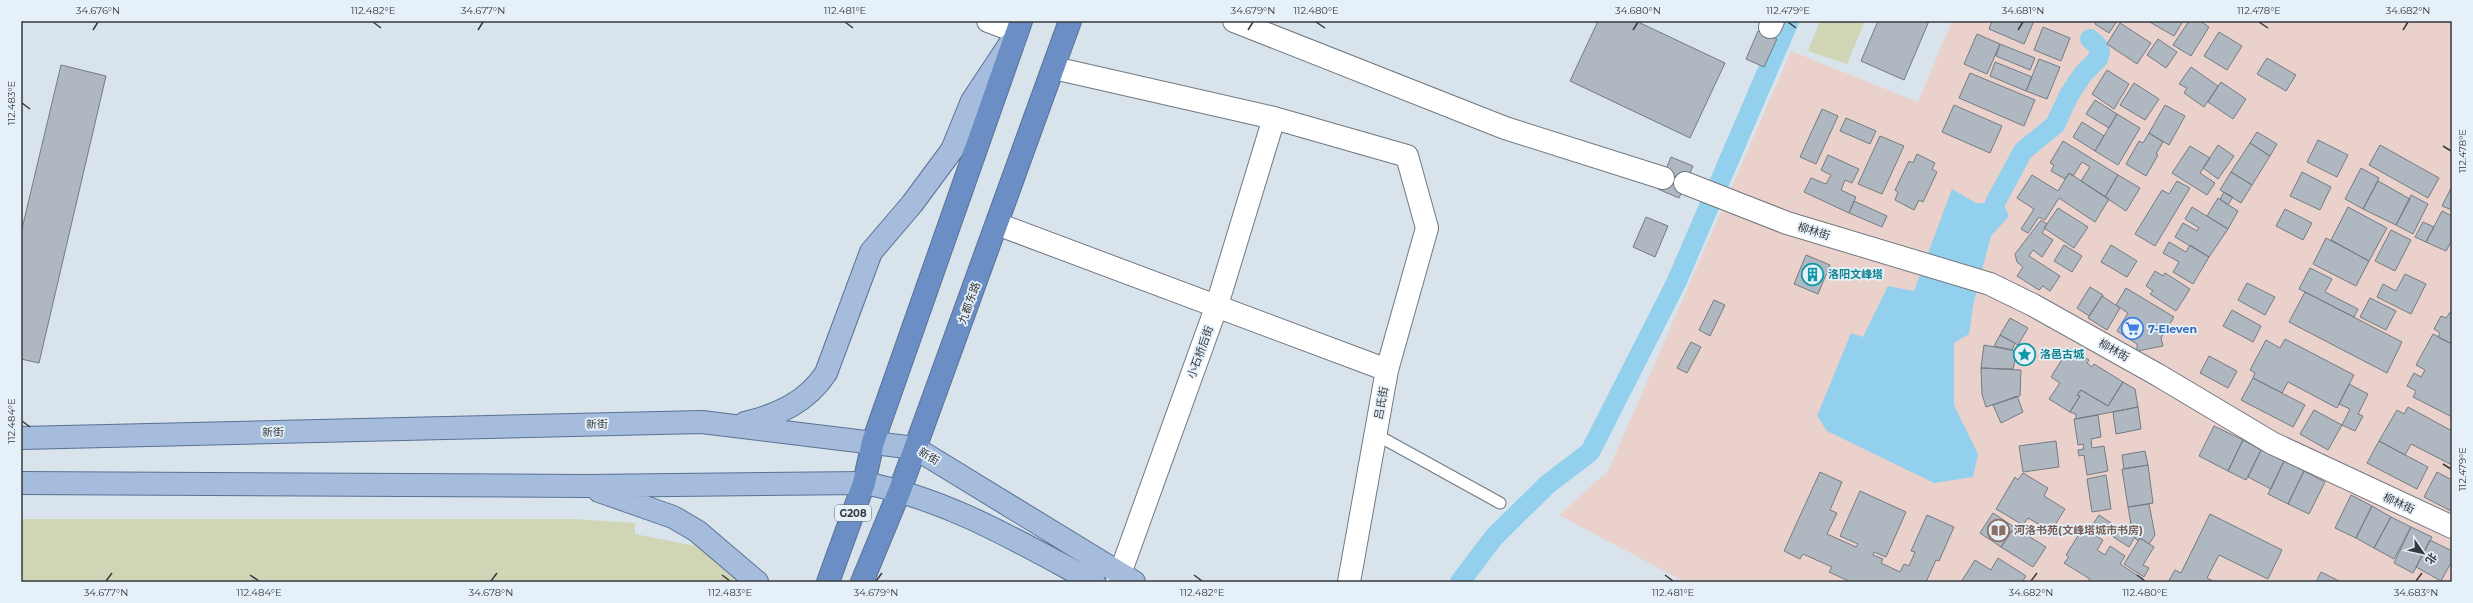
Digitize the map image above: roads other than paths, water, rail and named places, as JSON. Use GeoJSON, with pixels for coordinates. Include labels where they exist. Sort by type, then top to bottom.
{"type":"FeatureCollection","features":[{"type":"Feature","properties":{"kind":"highway","name":"九都东路"},"geometry":{"type":"LineString","coordinates":[[862,582],[900,490],[1070,21]]}},
{"type":"Feature","properties":{"kind":"highway"},"geometry":{"type":"LineString","coordinates":[[874,442],[1019,27]]}},
{"type":"Feature","properties":{"kind":"highway","name":"G208"},"geometry":{"type":"LineString","coordinates":[[828,582],[864,483],[874,442]]}},
{"type":"Feature","properties":{"kind":"main road"},"geometry":{"type":"LineString","coordinates":[[737,426],[770,417],[816,389],[833,360],[865,264],[871,252],[912,204],[952,150],[972,101],[1019,27]]}},
{"type":"Feature","properties":{"kind":"main road","name":"新街"},"geometry":{"type":"LineString","coordinates":[[21,438],[702,422],[874,442],[915,448],[1123,579]]}},
{"type":"Feature","properties":{"kind":"main road"},"geometry":{"type":"LineString","coordinates":[[21,483],[585,486],[864,483],[900,490],[985,522],[1092,582]]}},
{"type":"Feature","properties":{"kind":"main road"},"geometry":{"type":"LineString","coordinates":[[585,486],[672,516],[697,531],[720,548],[757,582]]}},
{"type":"Feature","properties":{"kind":"street"},"geometry":{"type":"LineString","coordinates":[[988,21],[1019,27]]}},
{"type":"Feature","properties":{"kind":"street"},"geometry":{"type":"LineString","coordinates":[[1234,21],[1505,128],[1663,178]]}},
{"type":"Feature","properties":{"kind":"street"},"geometry":{"type":"LineString","coordinates":[[1054,68],[1274,118]]}},
{"type":"Feature","properties":{"kind":"street","name":"吕氏街"},"geometry":{"type":"LineString","coordinates":[[1274,118],[1407,156],[1427,228],[1387,370],[1349,582]]}},
{"type":"Feature","properties":{"kind":"street","name":"小石桥后街"},"geometry":{"type":"LineString","coordinates":[[1123,579],[1217,305],[1274,118]]}},
{"type":"Feature","properties":{"kind":"street","name":"柳林街"},"geometry":{"type":"LineString","coordinates":[[1685,184],[1787,223],[1990,284],[2032,305],[2158,375],[2272,443],[2452,527]]}},
{"type":"Feature","properties":{"kind":"street"},"geometry":{"type":"LineString","coordinates":[[997,224],[1217,305],[1387,370]]}},
{"type":"Feature","properties":{"kind":"lane"},"geometry":{"type":"LineString","coordinates":[[1375,434],[1500,503]]}},
{"type":"Feature","properties":{"kind":"water"},"geometry":{"type":"Polygon","coordinates":[[[1952,189],[1976,203],[2003,203],[2009,216],[1991,236],[1973,306],[1969,334],[1954,343],[1954,405],[1978,454],[1973,477],[1934,483],[1827,431],[1817,416],[1851,333],[1863,337],[1888,286],[1914,291],[1952,189]]]}},
{"type":"Feature","properties":{"kind":"waterway"},"geometry":{"type":"LineString","coordinates":[[1460,582],[1494,537],[1548,484],[1590,452],[1676,283],[1789,21]]}},
{"type":"Feature","properties":{"kind":"waterway"},"geometry":{"type":"LineString","coordinates":[[1995,203],[2023,151],[2055,125],[2069,95],[2083,74],[2098,59],[2100,52],[2097,45],[2090,39]]}},
{"type":"Feature","properties":{"kind":"place","name":"洛阳文峰塔"},"geometry":{"type":"Point","coordinates":[1812,274]}},
{"type":"Feature","properties":{"kind":"place","name":"7-Eleven"},"geometry":{"type":"Point","coordinates":[2132,329]}},
{"type":"Feature","properties":{"kind":"place","name":"洛邑古城"},"geometry":{"type":"Point","coordinates":[2024,354]}},
{"type":"Feature","properties":{"kind":"place","name":"河洛书苑(文峰塔城市书房)"},"geometry":{"type":"Point","coordinates":[1998,530]}}]}
